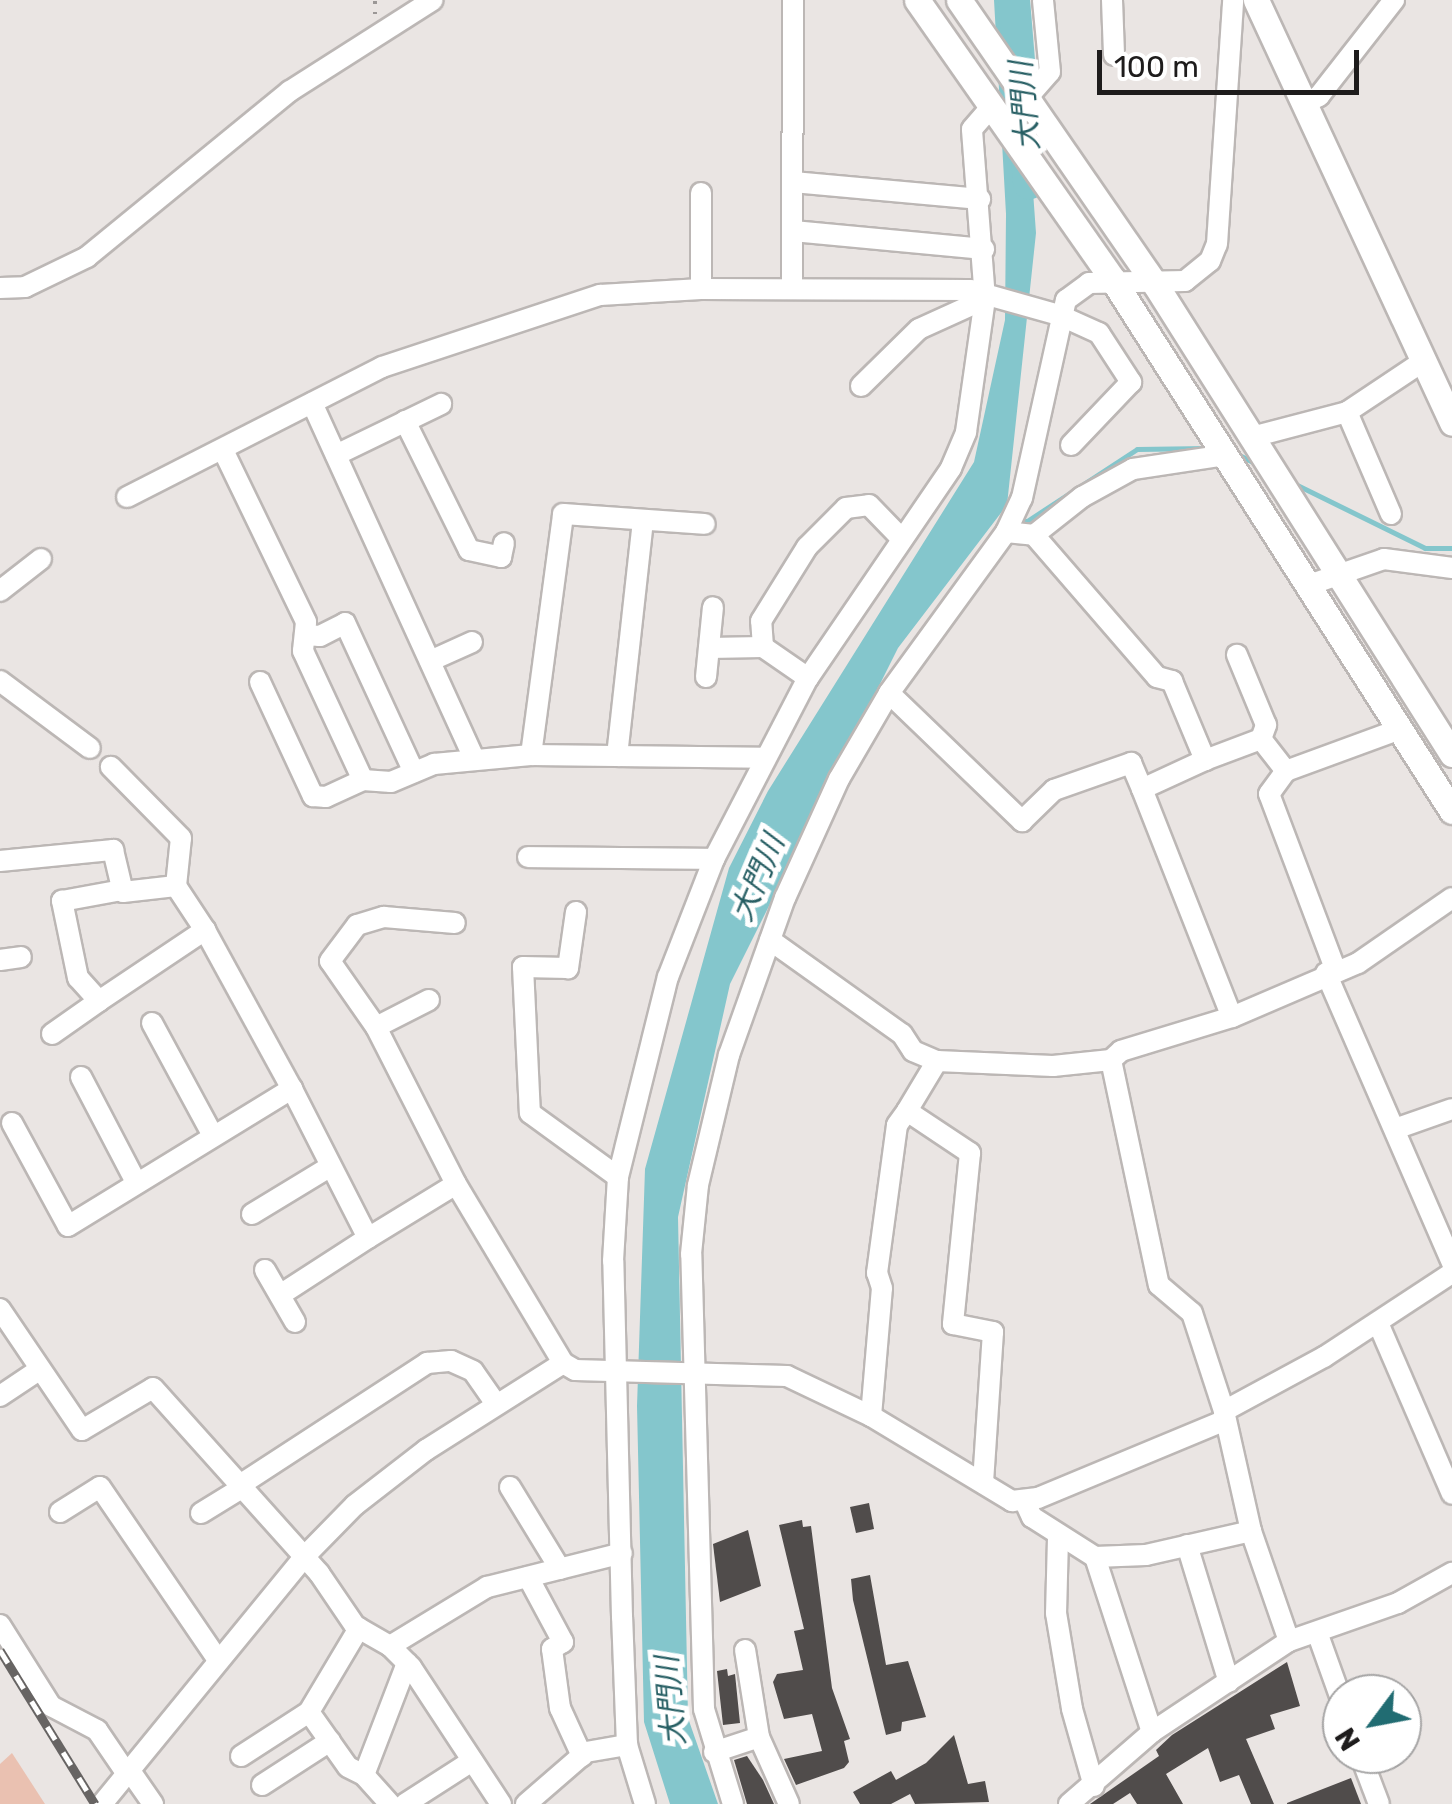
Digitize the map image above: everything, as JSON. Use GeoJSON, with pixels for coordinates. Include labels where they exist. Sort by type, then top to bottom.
{"type":"FeatureCollection","features":[{"type":"Feature","properties":{"kind":"street"},"geometry":{"type":"LineString","coordinates":[[0,288],[25,287],[87,257],[290,91],[434,0]]}},
{"type":"Feature","properties":{"kind":"street"},"geometry":{"type":"LineString","coordinates":[[792,284],[793,0]]}},
{"type":"Feature","properties":{"kind":"street"},"geometry":{"type":"LineString","coordinates":[[917,0],[1113,280],[1452,811]]}},
{"type":"Feature","properties":{"kind":"street"},"geometry":{"type":"LineString","coordinates":[[960,0],[1155,284],[1452,754]]}},
{"type":"Feature","properties":{"kind":"street"},"geometry":{"type":"LineString","coordinates":[[1028,98],[1050,72],[1042,0]]}},
{"type":"Feature","properties":{"kind":"street"},"geometry":{"type":"LineString","coordinates":[[1112,0],[1114,55]]}},
{"type":"Feature","properties":{"kind":"street"},"geometry":{"type":"LineString","coordinates":[[733,1804],[714,1752],[704,1708],[691,1254],[698,1185],[730,1056],[770,940],[839,778],[889,692],[1006,532],[1044,412],[1052,314],[1076,290],[1113,280],[1155,284],[1195,276],[1217,244],[1233,0]]}},
{"type":"Feature","properties":{"kind":"street"},"geometry":{"type":"LineString","coordinates":[[1256,0],[1452,423]]}},
{"type":"Feature","properties":{"kind":"street"},"geometry":{"type":"LineString","coordinates":[[1306,103],[1319,96],[1394,0]]}},
{"type":"Feature","properties":{"kind":"street"},"geometry":{"type":"LineString","coordinates":[[644,1804],[627,1745],[621,1372],[613,1261],[618,1177],[668,977],[714,859],[762,758],[808,678],[951,468],[966,432],[988,300],[972,129],[992,106]]}},
{"type":"Feature","properties":{"kind":"street"},"geometry":{"type":"LineString","coordinates":[[793,182],[980,199]]}},
{"type":"Feature","properties":{"kind":"street"},"geometry":{"type":"LineString","coordinates":[[700,194],[701,288]]}},
{"type":"Feature","properties":{"kind":"street"},"geometry":{"type":"LineString","coordinates":[[793,231],[984,249]]}},
{"type":"Feature","properties":{"kind":"street"},"geometry":{"type":"LineString","coordinates":[[128,497],[382,367],[600,295],[701,288],[792,284],[970,290],[988,300],[1052,314],[1099,333],[1130,382],[1071,446]]}},
{"type":"Feature","properties":{"kind":"street"},"geometry":{"type":"LineString","coordinates":[[860,386],[919,329],[988,300]]}},
{"type":"Feature","properties":{"kind":"street"},"geometry":{"type":"LineString","coordinates":[[1252,438],[1347,412],[1422,362]]}},
{"type":"Feature","properties":{"kind":"street"},"geometry":{"type":"LineString","coordinates":[[312,404],[476,760]]}},
{"type":"Feature","properties":{"kind":"street"},"geometry":{"type":"LineString","coordinates":[[336,455],[440,404]]}},
{"type":"Feature","properties":{"kind":"street"},"geometry":{"type":"LineString","coordinates":[[1347,412],[1391,514]]}},
{"type":"Feature","properties":{"kind":"street"},"geometry":{"type":"LineString","coordinates":[[405,421],[468,550],[500,557],[504,544]]}},
{"type":"Feature","properties":{"kind":"street"},"geometry":{"type":"LineString","coordinates":[[223,450],[306,622],[303,651],[363,780]]}},
{"type":"Feature","properties":{"kind":"street"},"geometry":{"type":"LineString","coordinates":[[1034,536],[1082,497],[1133,468],[1227,454]]}},
{"type":"Feature","properties":{"kind":"street"},"geometry":{"type":"LineString","coordinates":[[763,647],[761,622],[807,547],[846,508],[869,505],[902,539]]}},
{"type":"Feature","properties":{"kind":"street"},"geometry":{"type":"LineString","coordinates":[[531,755],[563,514],[705,524]]}},
{"type":"Feature","properties":{"kind":"street"},"geometry":{"type":"LineString","coordinates":[[617,756],[643,520]]}},
{"type":"Feature","properties":{"kind":"street"},"geometry":{"type":"LineString","coordinates":[[1006,532],[1034,536],[1157,677],[1172,681],[1205,760]]}},
{"type":"Feature","properties":{"kind":"street"},"geometry":{"type":"LineString","coordinates":[[0,590],[41,560]]}},
{"type":"Feature","properties":{"kind":"street"},"geometry":{"type":"LineString","coordinates":[[1309,585],[1341,579],[1384,560],[1452,568]]}},
{"type":"Feature","properties":{"kind":"street"},"geometry":{"type":"LineString","coordinates":[[706,677],[713,607]]}},
{"type":"Feature","properties":{"kind":"street"},"geometry":{"type":"LineString","coordinates":[[305,635],[320,636],[346,623],[414,772]]}},
{"type":"Feature","properties":{"kind":"street"},"geometry":{"type":"LineString","coordinates":[[430,661],[472,642]]}},
{"type":"Feature","properties":{"kind":"street"},"geometry":{"type":"LineString","coordinates":[[710,648],[763,647],[808,678]]}},
{"type":"Feature","properties":{"kind":"street"},"geometry":{"type":"LineString","coordinates":[[1142,789],[1261,739],[1266,725],[1237,655]]}},
{"type":"Feature","properties":{"kind":"street"},"geometry":{"type":"LineString","coordinates":[[0,681],[90,748]]}},
{"type":"Feature","properties":{"kind":"street"},"geometry":{"type":"LineString","coordinates":[[260,682],[314,796],[326,798],[363,780],[391,782],[414,772],[476,760],[531,755],[762,758]]}},
{"type":"Feature","properties":{"kind":"street"},"geometry":{"type":"LineString","coordinates":[[889,692],[1022,821],[1054,790],[1131,763],[1232,1017]]}},
{"type":"Feature","properties":{"kind":"street"},"geometry":{"type":"LineString","coordinates":[[1400,729],[1286,770],[1268,794],[1331,972],[1452,1263]]}},
{"type":"Feature","properties":{"kind":"street"},"geometry":{"type":"LineString","coordinates":[[1261,739],[1286,770]]}},
{"type":"Feature","properties":{"kind":"street"},"geometry":{"type":"LineString","coordinates":[[111,767],[181,838],[176,886],[205,930],[292,1089],[368,1238]]}},
{"type":"Feature","properties":{"kind":"street"},"geometry":{"type":"LineString","coordinates":[[0,861],[113,850],[122,890]]}},
{"type":"Feature","properties":{"kind":"street"},"geometry":{"type":"LineString","coordinates":[[528,857],[714,859]]}},
{"type":"Feature","properties":{"kind":"street"},"geometry":{"type":"LineString","coordinates":[[98,1001],[78,978],[62,900],[176,886]]}},
{"type":"Feature","properties":{"kind":"street"},"geometry":{"type":"LineString","coordinates":[[770,940],[902,1034],[913,1051],[937,1061],[1054,1066],[1111,1060],[1122,1050],[1232,1017],[1358,963],[1452,898]]}},
{"type":"Feature","properties":{"kind":"street"},"geometry":{"type":"LineString","coordinates":[[576,912],[568,968],[523,967],[530,1113],[618,1177]]}},
{"type":"Feature","properties":{"kind":"street"},"geometry":{"type":"LineString","coordinates":[[454,924],[384,918],[357,925],[330,961],[376,1027],[456,1184],[563,1364],[575,1370],[786,1376],[871,1416],[983,1484],[1024,1500],[1032,1517],[1058,1538],[1094,1557],[1187,1545],[1251,1531]]}},
{"type":"Feature","properties":{"kind":"street"},"geometry":{"type":"LineString","coordinates":[[52,1034],[205,930]]}},
{"type":"Feature","properties":{"kind":"street"},"geometry":{"type":"LineString","coordinates":[[376,1027],[429,1000]]}},
{"type":"Feature","properties":{"kind":"street"},"geometry":{"type":"LineString","coordinates":[[152,1022],[212,1136]]}},
{"type":"Feature","properties":{"kind":"street"},"geometry":{"type":"LineString","coordinates":[[1111,1060],[1160,1285],[1192,1313],[1251,1531],[1289,1641]]}},
{"type":"Feature","properties":{"kind":"street"},"geometry":{"type":"LineString","coordinates":[[871,1416],[882,1288],[877,1273],[897,1125],[937,1061]]}},
{"type":"Feature","properties":{"kind":"street"},"geometry":{"type":"LineString","coordinates":[[81,1076],[136,1182]]}},
{"type":"Feature","properties":{"kind":"street"},"geometry":{"type":"LineString","coordinates":[[12,1123],[68,1226],[292,1089]]}},
{"type":"Feature","properties":{"kind":"street"},"geometry":{"type":"LineString","coordinates":[[1394,1130],[1452,1109]]}},
{"type":"Feature","properties":{"kind":"street"},"geometry":{"type":"LineString","coordinates":[[907,1111],[970,1153],[954,1324],[993,1332],[983,1484]]}},
{"type":"Feature","properties":{"kind":"street"},"geometry":{"type":"LineString","coordinates":[[252,1214],[331,1166]]}},
{"type":"Feature","properties":{"kind":"street"},"geometry":{"type":"LineString","coordinates":[[280,1295],[456,1184]]}},
{"type":"Feature","properties":{"kind":"street"},"geometry":{"type":"LineString","coordinates":[[265,1270],[295,1322]]}},
{"type":"Feature","properties":{"kind":"street"},"geometry":{"type":"LineString","coordinates":[[1024,1500],[1222,1417],[1452,1274]]}},
{"type":"Feature","properties":{"kind":"street"},"geometry":{"type":"LineString","coordinates":[[0,1309],[82,1430],[153,1388],[305,1556],[359,1628],[390,1646],[407,1663],[501,1804]]}},
{"type":"Feature","properties":{"kind":"street"},"geometry":{"type":"LineString","coordinates":[[1378,1323],[1452,1494]]}},
{"type":"Feature","properties":{"kind":"street"},"geometry":{"type":"LineString","coordinates":[[201,1513],[427,1363],[451,1361],[472,1371],[496,1404]]}},
{"type":"Feature","properties":{"kind":"street"},"geometry":{"type":"LineString","coordinates":[[102,1804],[305,1556],[356,1505],[496,1404],[563,1364]]}},
{"type":"Feature","properties":{"kind":"street"},"geometry":{"type":"LineString","coordinates":[[0,1396],[38,1370]]}},
{"type":"Feature","properties":{"kind":"street"},"geometry":{"type":"LineString","coordinates":[[60,1512],[100,1487],[218,1660]]}},
{"type":"Feature","properties":{"kind":"street"},"geometry":{"type":"LineString","coordinates":[[510,1488],[560,1569]]}},
{"type":"Feature","properties":{"kind":"street"},"geometry":{"type":"LineString","coordinates":[[1058,1538],[1056,1614],[1072,1709],[1094,1786]]}},
{"type":"Feature","properties":{"kind":"street"},"geometry":{"type":"LineString","coordinates":[[1187,1545],[1229,1682]]}},
{"type":"Feature","properties":{"kind":"street"},"geometry":{"type":"LineString","coordinates":[[390,1646],[487,1588],[622,1553]]}},
{"type":"Feature","properties":{"kind":"street"},"geometry":{"type":"LineString","coordinates":[[1094,1557],[1152,1732]]}},
{"type":"Feature","properties":{"kind":"street"},"geometry":{"type":"LineString","coordinates":[[1069,1804],[1152,1732],[1289,1641],[1398,1602],[1452,1573]]}},
{"type":"Feature","properties":{"kind":"street"},"geometry":{"type":"LineString","coordinates":[[528,1577],[563,1642],[552,1649],[560,1708],[582,1756]]}},
{"type":"Feature","properties":{"kind":"street"},"geometry":{"type":"LineString","coordinates":[[0,1625],[51,1706],[97,1730],[152,1804]]}},
{"type":"Feature","properties":{"kind":"street"},"geometry":{"type":"LineString","coordinates":[[240,1756],[309,1712],[359,1628]]}},
{"type":"Feature","properties":{"kind":"street"},"geometry":{"type":"LineString","coordinates":[[1317,1632],[1332,1674]]}},
{"type":"Feature","properties":{"kind":"street"},"geometry":{"type":"LineString","coordinates":[[745,1650],[760,1737],[789,1804]]}},
{"type":"Feature","properties":{"kind":"street"},"geometry":{"type":"LineString","coordinates":[[364,1775],[407,1663]]}},
{"type":"Feature","properties":{"kind":"street"},"geometry":{"type":"LineString","coordinates":[[309,1712],[348,1767],[364,1775],[390,1804]]}},
{"type":"Feature","properties":{"kind":"street"},"geometry":{"type":"LineString","coordinates":[[714,1752],[760,1737]]}},
{"type":"Feature","properties":{"kind":"street"},"geometry":{"type":"LineString","coordinates":[[262,1784],[330,1741]]}},
{"type":"Feature","properties":{"kind":"street"},"geometry":{"type":"LineString","coordinates":[[526,1804],[582,1756],[627,1745]]}},
{"type":"Feature","properties":{"kind":"street"},"geometry":{"type":"LineString","coordinates":[[405,1804],[472,1761]]}},
{"type":"Feature","properties":{"kind":"street"},"geometry":{"type":"LineString","coordinates":[[1368,1774],[1379,1804]]}},
{"type":"Feature","properties":{"kind":"street"},"geometry":{"type":"LineString","coordinates":[[550,1784],[562,1804]]}},
{"type":"Feature","properties":{"kind":"shaded area"},"geometry":{"type":"Polygon","coordinates":[[[12,1753],[45,1804],[0,1804],[0,1764],[12,1753]]]}},
{"type":"Feature","properties":{"kind":"water"},"geometry":{"type":"Polygon","coordinates":[[[994,0],[1007,0],[1020,11],[1036,233],[1007,505],[898,648],[730,984],[678,1217],[688,1718],[718,1804],[670,1804],[644,1722],[637,1406],[645,1169],[729,868],[768,791],[974,462],[1005,320],[1006,214],[994,0]]]}},
{"type":"Feature","properties":{"kind":"building"},"geometry":{"type":"Polygon","coordinates":[[[869,1503],[874,1529],[856,1533],[850,1507],[869,1503]]]}},
{"type":"Feature","properties":{"kind":"building"},"geometry":{"type":"Polygon","coordinates":[[[802,1520],[803,1527],[811,1526],[832,1688],[850,1739],[844,1741],[849,1762],[844,1768],[796,1785],[784,1759],[822,1751],[812,1714],[784,1719],[773,1682],[777,1674],[803,1670],[794,1631],[804,1629],[779,1525],[802,1520]]]}},
{"type":"Feature","properties":{"kind":"building"},"geometry":{"type":"Polygon","coordinates":[[[748,1530],[761,1586],[720,1602],[713,1544],[748,1530]]]}},
{"type":"Feature","properties":{"kind":"building"},"geometry":{"type":"Polygon","coordinates":[[[870,1575],[886,1665],[908,1661],[926,1717],[902,1722],[901,1731],[886,1735],[853,1600],[851,1579],[870,1575]]]}},
{"type":"Feature","properties":{"kind":"building"},"geometry":{"type":"Polygon","coordinates":[[[1287,1662],[1300,1706],[1270,1715],[1275,1729],[1246,1739],[1274,1804],[1251,1804],[1239,1775],[1220,1782],[1208,1748],[1166,1774],[1183,1804],[1137,1804],[1130,1793],[1113,1804],[1090,1804],[1159,1756],[1156,1750],[1172,1735],[1287,1662]]]}},
{"type":"Feature","properties":{"kind":"building"},"geometry":{"type":"Polygon","coordinates":[[[727,1669],[728,1676],[735,1674],[740,1723],[723,1725],[717,1671],[727,1669]]]}},
{"type":"Feature","properties":{"kind":"building"},"geometry":{"type":"Polygon","coordinates":[[[954,1735],[968,1784],[985,1781],[989,1802],[915,1804],[910,1794],[891,1804],[860,1804],[853,1792],[891,1771],[896,1780],[926,1763],[954,1735]]]}},
{"type":"Feature","properties":{"kind":"building"},"geometry":{"type":"Polygon","coordinates":[[[747,1756],[774,1804],[747,1804],[734,1760],[747,1756]]]}},
{"type":"Feature","properties":{"kind":"building"},"geometry":{"type":"Polygon","coordinates":[[[1351,1778],[1361,1804],[1287,1804],[1287,1803],[1351,1778]]]}},
{"type":"Feature","properties":{"kind":"waterway","name":"大門川"},"geometry":{"type":"LineString","coordinates":[[1014,0],[1029,183]]}},
{"type":"Feature","properties":{"kind":"waterway"},"geometry":{"type":"LineString","coordinates":[[1016,521],[1027,521],[1137,449],[1208,448]]}},
{"type":"Feature","properties":{"kind":"waterway"},"geometry":{"type":"LineString","coordinates":[[1237,454],[1259,465]]}},
{"type":"Feature","properties":{"kind":"waterway"},"geometry":{"type":"LineString","coordinates":[[1295,484],[1425,548],[1452,548]]}},
{"type":"Feature","properties":{"kind":"railway"},"geometry":{"type":"LineString","coordinates":[[0,1650],[95,1804]]}}]}
